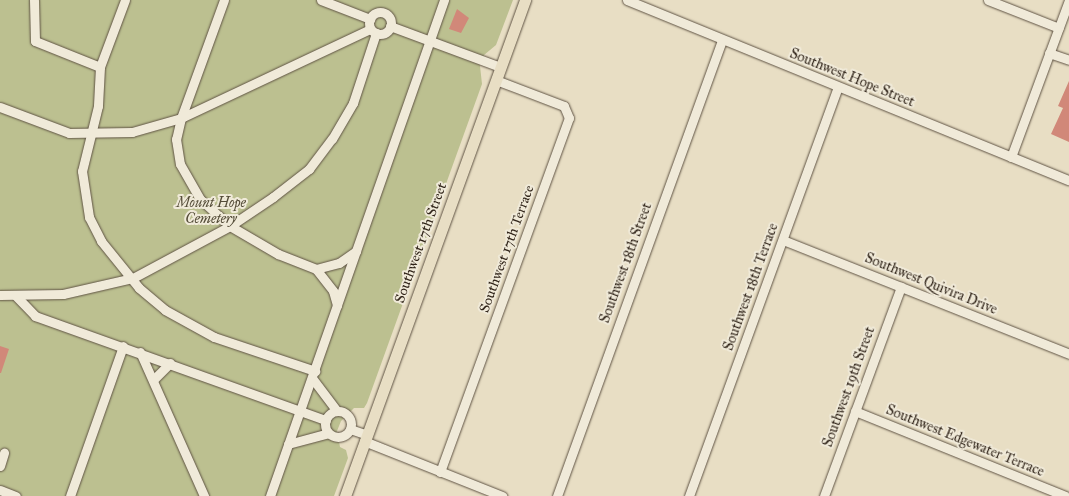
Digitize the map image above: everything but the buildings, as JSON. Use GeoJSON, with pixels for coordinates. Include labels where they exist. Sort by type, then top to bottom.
{"type":"FeatureCollection","features":[{"type":"Feature","properties":{"kind":"main road","name":"Southwest 17th Street"},"geometry":{"type":"LineString","coordinates":[[345,496],[525,0]]}},
{"type":"Feature","properties":{"kind":"street"},"geometry":{"type":"LineString","coordinates":[[34,0],[35,41],[100,67]]}},
{"type":"Feature","properties":{"kind":"street"},"geometry":{"type":"LineString","coordinates":[[125,0],[100,67],[98,106],[82,171],[89,217],[107,248],[133,278],[138,288],[165,310],[207,334],[313,374],[337,412],[348,417],[350,429],[365,438],[440,472],[502,496]]}},
{"type":"Feature","properties":{"kind":"street"},"geometry":{"type":"LineString","coordinates":[[224,0],[181,118],[176,139],[184,176],[200,199],[230,226],[278,254],[316,269],[332,291],[337,306]]}},
{"type":"Feature","properties":{"kind":"street"},"geometry":{"type":"LineString","coordinates":[[321,0],[370,19]]}},
{"type":"Feature","properties":{"kind":"street"},"geometry":{"type":"LineString","coordinates":[[270,496],[428,40],[444,0]]}},
{"type":"Feature","properties":{"kind":"street","name":"Southwest Hope Street"},"geometry":{"type":"LineString","coordinates":[[626,0],[1069,180]]}},
{"type":"Feature","properties":{"kind":"street"},"geometry":{"type":"LineString","coordinates":[[988,0],[1059,28]]}},
{"type":"Feature","properties":{"kind":"street"},"geometry":{"type":"LineString","coordinates":[[1011,157],[1069,0]]}},
{"type":"Feature","properties":{"kind":"street"},"geometry":{"type":"LineString","coordinates":[[370,19],[375,14],[384,14],[390,26],[500,67]]}},
{"type":"Feature","properties":{"kind":"street"},"geometry":{"type":"LineString","coordinates":[[0,295],[63,294],[133,278],[230,226],[309,169],[332,139],[354,103],[373,31],[370,19]]}},
{"type":"Feature","properties":{"kind":"street"},"geometry":{"type":"LineString","coordinates":[[0,107],[69,133],[91,135],[132,132],[181,118],[373,31],[383,34],[390,26]]}},
{"type":"Feature","properties":{"kind":"street","name":"Southwest 18th Street"},"geometry":{"type":"LineString","coordinates":[[557,496],[722,40]]}},
{"type":"Feature","properties":{"kind":"street"},"geometry":{"type":"LineString","coordinates":[[1050,53],[1069,60]]}},
{"type":"Feature","properties":{"kind":"street","name":"Southwest 17th Terrace"},"geometry":{"type":"LineString","coordinates":[[440,472],[569,118],[564,106],[496,80]]}},
{"type":"Feature","properties":{"kind":"street","name":"Southwest 18th Terrace"},"geometry":{"type":"LineString","coordinates":[[689,496],[838,87]]}},
{"type":"Feature","properties":{"kind":"street","name":"Southwest Quivira Drive"},"geometry":{"type":"LineString","coordinates":[[782,240],[1069,354]]}},
{"type":"Feature","properties":{"kind":"street"},"geometry":{"type":"LineString","coordinates":[[316,269],[339,263],[356,251]]}},
{"type":"Feature","properties":{"kind":"street","name":"Southwest 19th Street"},"geometry":{"type":"LineString","coordinates":[[824,496],[901,287]]}},
{"type":"Feature","properties":{"kind":"street"},"geometry":{"type":"LineString","coordinates":[[16,296],[35,316],[326,420]]}},
{"type":"Feature","properties":{"kind":"street"},"geometry":{"type":"LineString","coordinates":[[70,496],[123,346]]}},
{"type":"Feature","properties":{"kind":"street"},"geometry":{"type":"LineString","coordinates":[[140,352],[204,496]]}},
{"type":"Feature","properties":{"kind":"street"},"geometry":{"type":"LineString","coordinates":[[153,380],[170,363]]}},
{"type":"Feature","properties":{"kind":"street","name":"Southwest Edgewater Terrace"},"geometry":{"type":"LineString","coordinates":[[855,411],[1065,496]]}},
{"type":"Feature","properties":{"kind":"street"},"geometry":{"type":"LineString","coordinates":[[326,420],[337,412]]}},
{"type":"Feature","properties":{"kind":"street"},"geometry":{"type":"LineString","coordinates":[[326,420],[329,433]]}},
{"type":"Feature","properties":{"kind":"street"},"geometry":{"type":"LineString","coordinates":[[288,444],[329,433],[340,436],[350,429]]}},
{"type":"Feature","properties":{"kind":"street"},"geometry":{"type":"LineString","coordinates":[[0,466],[4,453]]}},
{"type":"Feature","properties":{"kind":"street"},"geometry":{"type":"LineString","coordinates":[[0,490],[16,496]]}},
{"type":"Feature","properties":{"kind":"green space","name":"Mount Hope Cemetery"},"geometry":{"type":"Polygon","coordinates":[[[0,0],[513,0],[496,45],[484,55],[480,66],[482,84],[367,403],[364,408],[354,408],[341,421],[337,431],[340,447],[346,450],[348,458],[334,496],[0,496],[0,0]]]}}]}
